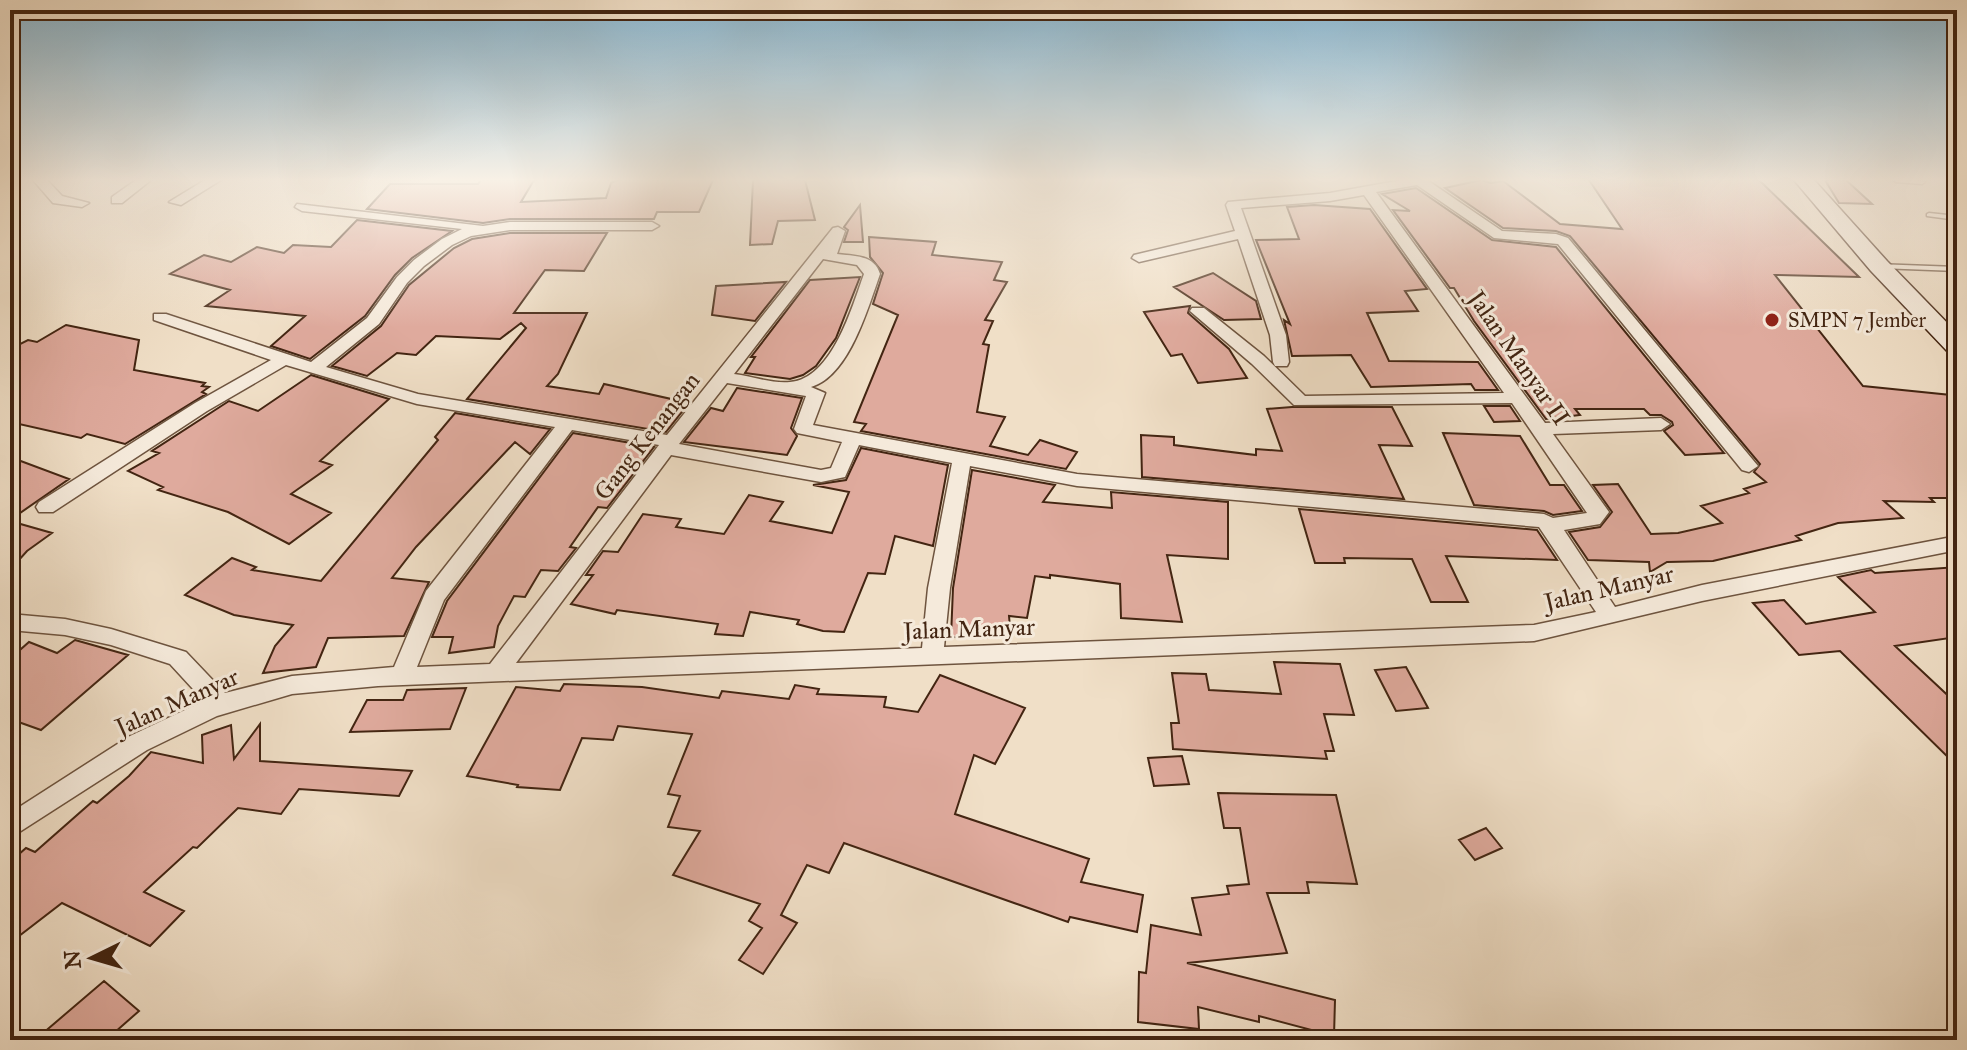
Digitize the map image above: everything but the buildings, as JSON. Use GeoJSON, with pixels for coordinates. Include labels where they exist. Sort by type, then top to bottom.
{"type":"FeatureCollection","features":[{"type":"Feature","properties":{"kind":"main road"},"geometry":{"type":"LineString","coordinates":[[1847,229],[1957,347]]}},
{"type":"Feature","properties":{"kind":"street"},"geometry":{"type":"LineString","coordinates":[[313,369],[373,321],[402,280],[419,263],[447,242],[486,229]]}},
{"type":"Feature","properties":{"kind":"street"},"geometry":{"type":"LineString","coordinates":[[1243,229],[1278,335],[1281,362]]}},
{"type":"Feature","properties":{"kind":"street","name":"Jalan Manyar II"},"geometry":{"type":"LineString","coordinates":[[1397,229],[1599,512],[1593,519],[1550,525]]}},
{"type":"Feature","properties":{"kind":"street"},"geometry":{"type":"LineString","coordinates":[[1490,229],[1499,235],[1563,241],[1749,466]]}},
{"type":"Feature","properties":{"kind":"street","name":"Gang Kenangan"},"geometry":{"type":"LineString","coordinates":[[496,673],[669,445],[838,231],[829,257],[866,262],[872,274],[829,367],[815,380],[793,388]]}},
{"type":"Feature","properties":{"kind":"street"},"geometry":{"type":"LineString","coordinates":[[1139,258],[1245,233]]}},
{"type":"Feature","properties":{"kind":"street"},"geometry":{"type":"LineString","coordinates":[[1198,311],[1258,360],[1300,401],[1517,398]]}},
{"type":"Feature","properties":{"kind":"street"},"geometry":{"type":"LineString","coordinates":[[160,317],[313,369],[417,399],[567,424],[821,476],[838,473],[852,440]]}},
{"type":"Feature","properties":{"kind":"street"},"geometry":{"type":"LineString","coordinates":[[46,507],[201,407],[285,359]]}},
{"type":"Feature","properties":{"kind":"street"},"geometry":{"type":"LineString","coordinates":[[723,377],[816,393],[803,429],[1077,480],[1535,520],[1550,525],[1610,617]]}},
{"type":"Feature","properties":{"kind":"street"},"geometry":{"type":"LineString","coordinates":[[401,677],[434,597],[567,424]]}},
{"type":"Feature","properties":{"kind":"street"},"geometry":{"type":"LineString","coordinates":[[1540,429],[1661,424]]}},
{"type":"Feature","properties":{"kind":"street"},"geometry":{"type":"LineString","coordinates":[[932,656],[939,588],[962,457]]}},
{"type":"Feature","properties":{"kind":"street","name":"Jalan Manyar"},"geometry":{"type":"LineString","coordinates":[[10,827],[98,768],[162,731],[222,705],[280,687],[401,677],[1534,633],[1702,593],[1957,543]]}},
{"type":"Feature","properties":{"kind":"street"},"geometry":{"type":"LineString","coordinates":[[10,622],[65,627],[111,637],[178,658],[222,705]]}},
{"type":"Feature","properties":{"kind":"lane"},"geometry":{"type":"LineString","coordinates":[[1879,266],[1957,269]]}},
{"type":"Feature","properties":{"kind":"place","name":"SMPN 7 Jember"},"geometry":{"type":"Point","coordinates":[1772,320]}}]}
